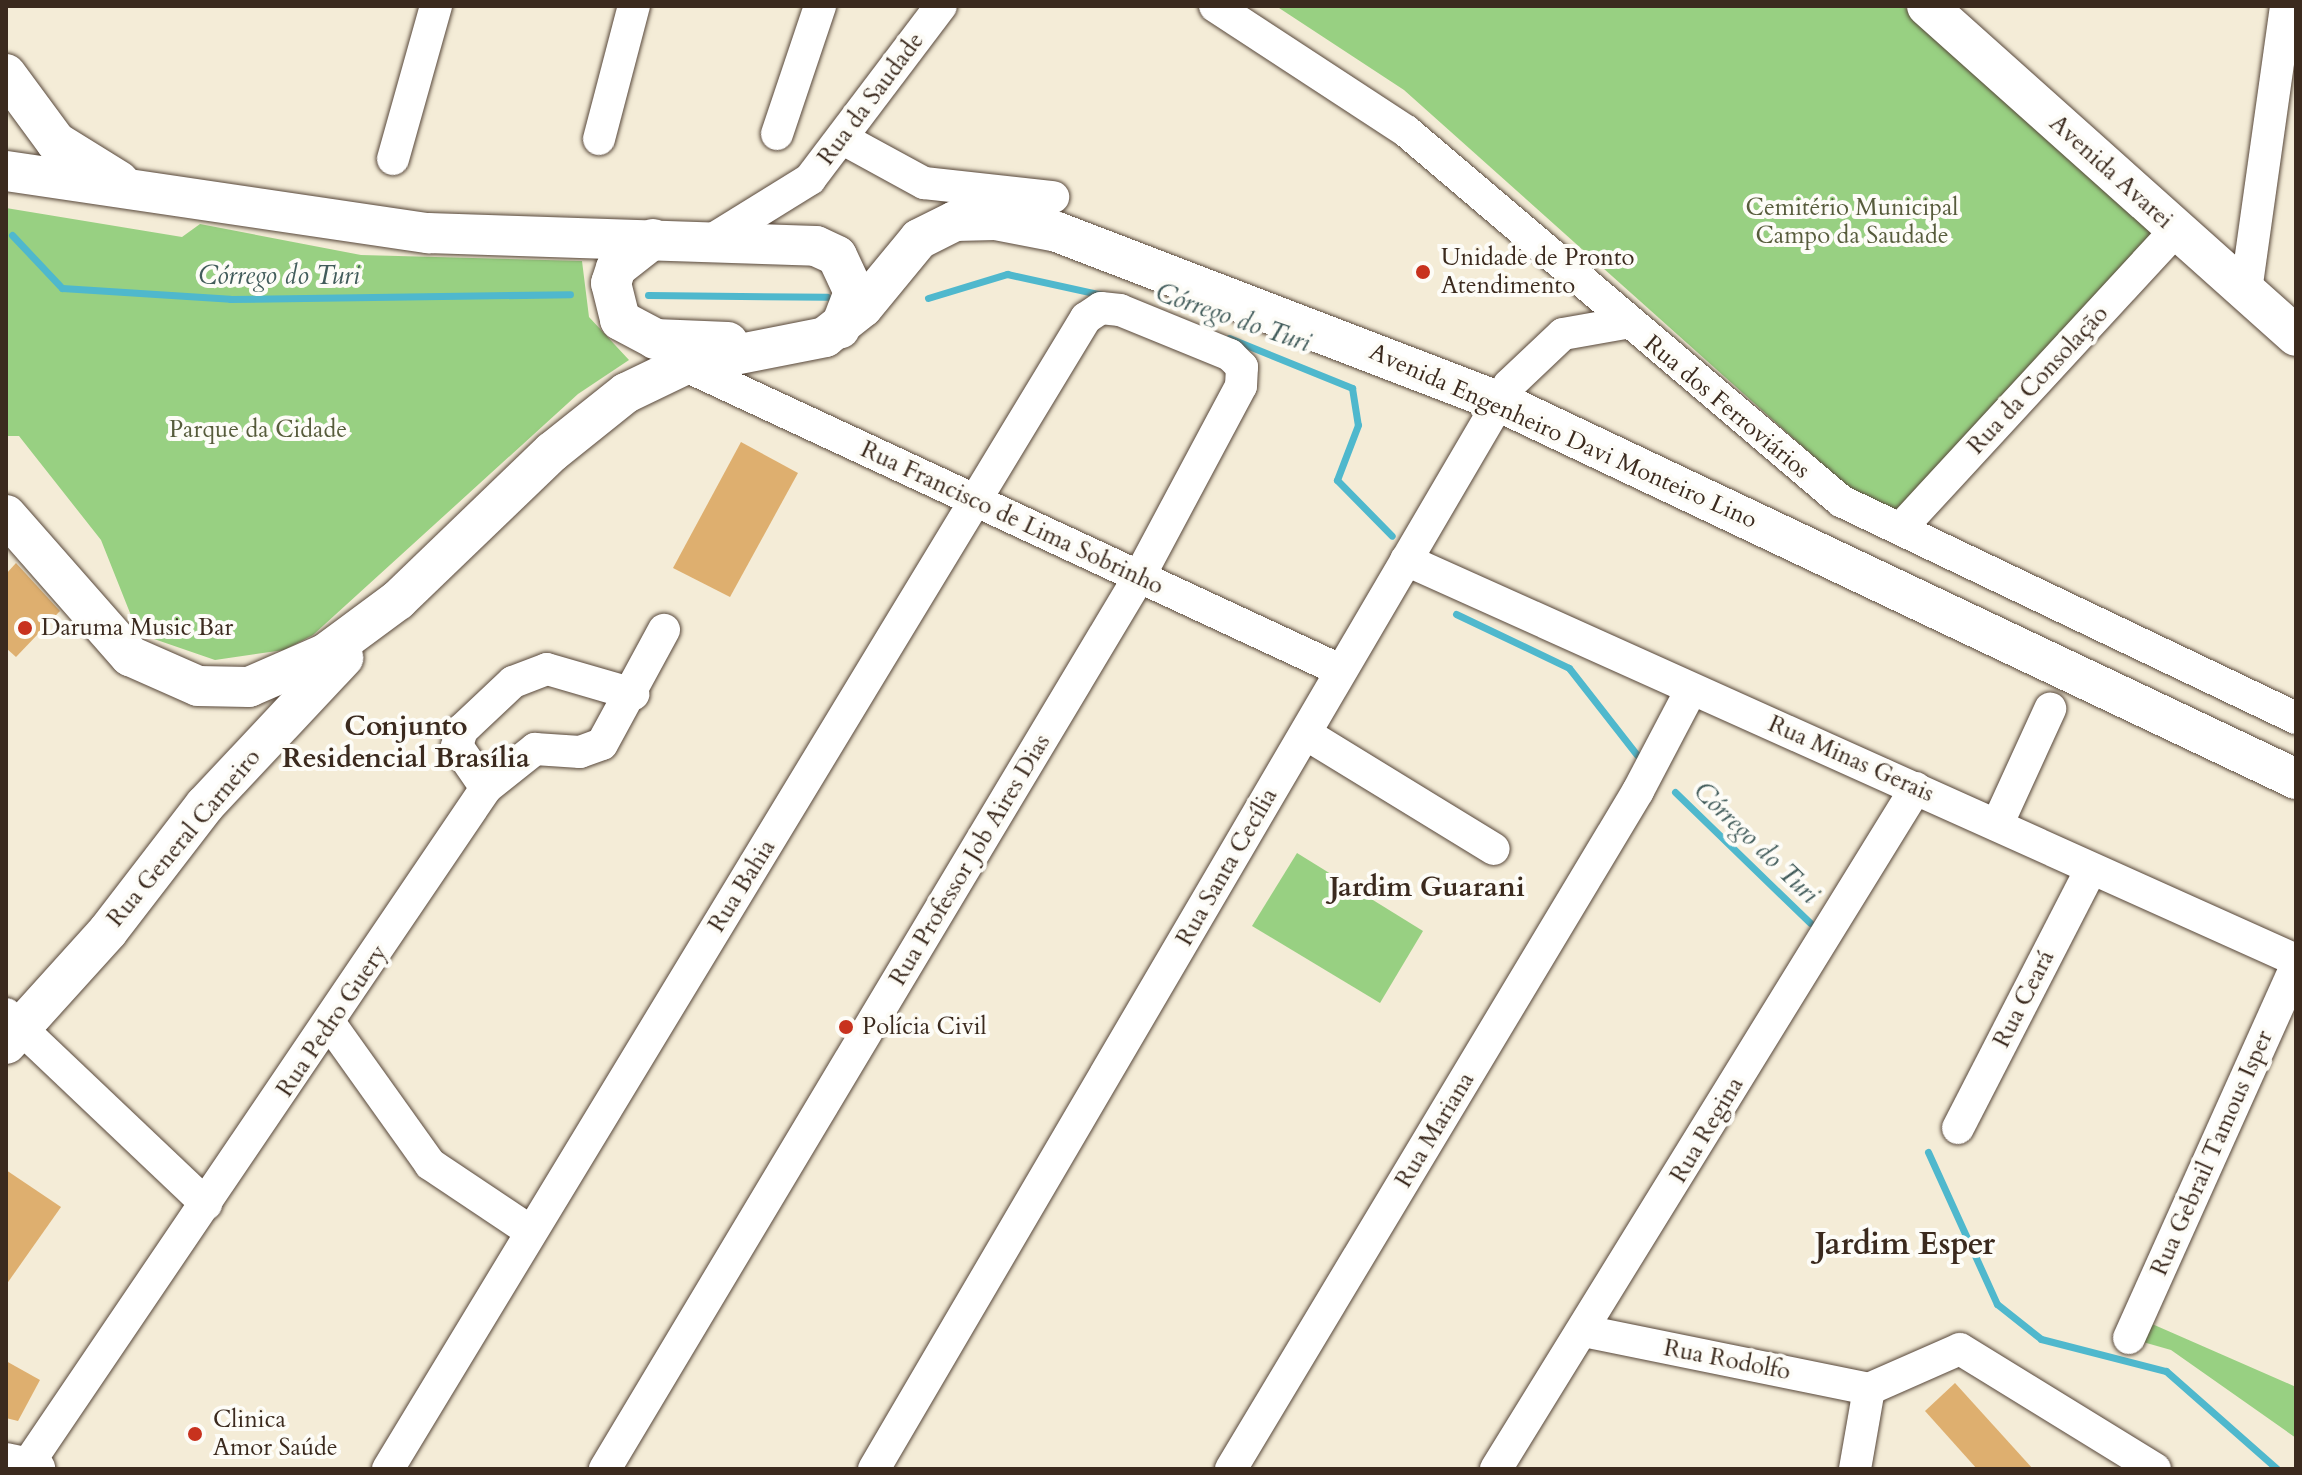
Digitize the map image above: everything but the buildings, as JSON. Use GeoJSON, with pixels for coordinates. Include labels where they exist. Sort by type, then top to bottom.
{"type":"FeatureCollection","features":[{"type":"Feature","properties":{"kind":"main road","name":"Avenida Avarei"},"geometry":{"type":"LineString","coordinates":[[1939,10],[2175,231],[2296,336]]}},
{"type":"Feature","properties":{"kind":"main road"},"geometry":{"type":"LineString","coordinates":[[6,74],[56,142],[143,194]]}},
{"type":"Feature","properties":{"kind":"main road"},"geometry":{"type":"LineString","coordinates":[[6,171],[143,194],[428,233],[715,238],[827,249],[854,292],[840,328],[684,365],[586,423],[398,600],[289,675],[249,687],[198,686],[130,656],[9,525]]}},
{"type":"Feature","properties":{"kind":"main road","name":"Avenida Engenheiro Davi Monteiro Lino"},"geometry":{"type":"LineString","coordinates":[[840,328],[919,239],[955,221],[996,220],[1057,232],[1500,402],[2296,779]]}},
{"type":"Feature","properties":{"kind":"main road"},"geometry":{"type":"LineString","coordinates":[[653,239],[616,268],[611,283],[620,320],[630,330],[655,339],[781,344]]}},
{"type":"Feature","properties":{"kind":"main road","name":"Rua General Carneiro"},"geometry":{"type":"LineString","coordinates":[[11,1029],[205,805],[398,600]]}},
{"type":"Feature","properties":{"kind":"street"},"geometry":{"type":"LineString","coordinates":[[393,159],[436,6]]}},
{"type":"Feature","properties":{"kind":"street"},"geometry":{"type":"LineString","coordinates":[[599,139],[634,6]]}},
{"type":"Feature","properties":{"kind":"street"},"geometry":{"type":"LineString","coordinates":[[777,134],[820,6]]}},
{"type":"Feature","properties":{"kind":"street","name":"Rua da Saudade"},"geometry":{"type":"LineString","coordinates":[[715,238],[792,195],[845,140],[941,6]]}},
{"type":"Feature","properties":{"kind":"street","name":"Rua dos Ferroviários"},"geometry":{"type":"LineString","coordinates":[[1215,6],[1406,131],[1625,323],[1841,501],[2296,718]]}},
{"type":"Feature","properties":{"kind":"street"},"geometry":{"type":"LineString","coordinates":[[2246,291],[2284,117],[2277,70],[2286,6]]}},
{"type":"Feature","properties":{"kind":"street"},"geometry":{"type":"LineString","coordinates":[[2277,70],[2296,28]]}},
{"type":"Feature","properties":{"kind":"street"},"geometry":{"type":"LineString","coordinates":[[845,140],[924,183],[1053,197]]}},
{"type":"Feature","properties":{"kind":"street","name":"Rua da Consolação"},"geometry":{"type":"LineString","coordinates":[[1901,528],[2175,231]]}},
{"type":"Feature","properties":{"kind":"street","name":"Rua Bahia"},"geometry":{"type":"LineString","coordinates":[[388,1469],[530,1231],[978,503],[1086,318],[1101,308],[1230,355],[1242,367]]}},
{"type":"Feature","properties":{"kind":"street","name":"Rua Santa Cecília"},"geometry":{"type":"LineString","coordinates":[[874,1469],[1500,402],[1544,344],[1582,327],[1625,323]]}},
{"type":"Feature","properties":{"kind":"street","name":"Rua Francisco de Lima Sobrinho"},"geometry":{"type":"LineString","coordinates":[[684,365],[1340,670]]}},
{"type":"Feature","properties":{"kind":"street","name":"Rua Professor Job Aires Dias"},"geometry":{"type":"LineString","coordinates":[[605,1469],[1139,577],[1241,386],[1242,367]]}},
{"type":"Feature","properties":{"kind":"street","name":"Rua Minas Gerais"},"geometry":{"type":"LineString","coordinates":[[1406,560],[2296,960]]}},
{"type":"Feature","properties":{"kind":"street","name":"Rua Pedro Guery"},"geometry":{"type":"LineString","coordinates":[[22,1466],[331,1025],[486,788],[535,749],[580,752],[602,744],[633,694],[664,630]]}},
{"type":"Feature","properties":{"kind":"street"},"geometry":{"type":"LineString","coordinates":[[486,788],[457,746],[462,730],[513,682],[547,669],[633,694]]}},
{"type":"Feature","properties":{"kind":"street","name":"Rua Mariana"},"geometry":{"type":"LineString","coordinates":[[1231,1469],[1638,791],[1691,690]]}},
{"type":"Feature","properties":{"kind":"street"},"geometry":{"type":"LineString","coordinates":[[1997,825],[2050,709]]}},
{"type":"Feature","properties":{"kind":"street"},"geometry":{"type":"LineString","coordinates":[[1306,734],[1494,849]]}},
{"type":"Feature","properties":{"kind":"street","name":"Rua Regina"},"geometry":{"type":"LineString","coordinates":[[1496,1469],[1584,1331],[1916,788]]}},
{"type":"Feature","properties":{"kind":"street","name":"Rua Ceará"},"geometry":{"type":"LineString","coordinates":[[1958,1128],[2091,869]]}},
{"type":"Feature","properties":{"kind":"street","name":"Rua Gebrail Tamous Isper"},"geometry":{"type":"LineString","coordinates":[[2129,1338],[2296,967]]}},
{"type":"Feature","properties":{"kind":"street"},"geometry":{"type":"LineString","coordinates":[[331,1025],[430,1164],[530,1231]]}},
{"type":"Feature","properties":{"kind":"street"},"geometry":{"type":"LineString","coordinates":[[11,1029],[206,1204]]}},
{"type":"Feature","properties":{"kind":"street","name":"Rua Rodolfo"},"geometry":{"type":"LineString","coordinates":[[1584,1331],[1869,1389]]}},
{"type":"Feature","properties":{"kind":"street"},"geometry":{"type":"LineString","coordinates":[[1855,1469],[1869,1389],[1960,1349],[2155,1469]]}},
{"type":"Feature","properties":{"kind":"green space","name":"Cemitério Municipal Campo da Saudade"},"geometry":{"type":"Polygon","coordinates":[[[1276,6],[1903,6],[2161,234],[1895,517],[1849,488],[1404,90],[1276,6]]]}},
{"type":"Feature","properties":{"kind":"green space","name":"Parque da Cidade"},"geometry":{"type":"Polygon","coordinates":[[[6,208],[182,237],[200,224],[361,255],[582,261],[589,317],[629,360],[578,394],[313,635],[284,650],[215,660],[154,639],[132,618],[101,540],[19,436],[6,436],[6,208]]]}},
{"type":"Feature","properties":{"kind":"green space"},"geometry":{"type":"Polygon","coordinates":[[[1297,853],[1423,931],[1380,1003],[1252,926],[1297,853]]]}},
{"type":"Feature","properties":{"kind":"green space"},"geometry":{"type":"Polygon","coordinates":[[[2143,1320],[2296,1387],[2296,1438],[2171,1350],[2129,1338],[2143,1320]]]}},
{"type":"Feature","properties":{"kind":"waterway","name":"Córrego do Turi"},"geometry":{"type":"LineString","coordinates":[[12,235],[62,288],[230,299],[570,294]]}},
{"type":"Feature","properties":{"kind":"waterway","name":"Córrego do Turi"},"geometry":{"type":"LineString","coordinates":[[928,298],[1007,274],[1107,296]]}},
{"type":"Feature","properties":{"kind":"waterway","name":"Córrego do Turi"},"geometry":{"type":"LineString","coordinates":[[648,295],[827,297]]}},
{"type":"Feature","properties":{"kind":"waterway","name":"Córrego do Turi"},"geometry":{"type":"LineString","coordinates":[[1229,338],[1352,388],[1358,425],[1337,480],[1392,536]]}},
{"type":"Feature","properties":{"kind":"waterway","name":"Córrego do Turi"},"geometry":{"type":"LineString","coordinates":[[1456,614],[1569,668],[1637,755]]}},
{"type":"Feature","properties":{"kind":"waterway","name":"Córrego do Turi"},"geometry":{"type":"LineString","coordinates":[[1675,792],[1810,923]]}},
{"type":"Feature","properties":{"kind":"waterway","name":"Córrego do Turi"},"geometry":{"type":"LineString","coordinates":[[1928,1152],[1997,1304],[2041,1339],[2166,1371],[2277,1469]]}},
{"type":"Feature","properties":{"kind":"place","name":"Unidade de Pronto Atendimento"},"geometry":{"type":"Point","coordinates":[1423,272]}},
{"type":"Feature","properties":{"kind":"place","name":"Daruma Music Bar"},"geometry":{"type":"Point","coordinates":[25,628]}},
{"type":"Feature","properties":{"kind":"place","name":"Polícia Civil"},"geometry":{"type":"Point","coordinates":[846,1027]}},
{"type":"Feature","properties":{"kind":"place","name":"Clinica Amor Saúde"},"geometry":{"type":"Point","coordinates":[195,1434]}},
{"type":"Feature","properties":{"kind":"district","name":"Conjunto Residencial Brasília"},"geometry":{"type":"Point","coordinates":[406,742]}},
{"type":"Feature","properties":{"kind":"district","name":"Jardim Guarani"},"geometry":{"type":"Point","coordinates":[1427,887]}},
{"type":"Feature","properties":{"kind":"district","name":"Jardim Esper"},"geometry":{"type":"Point","coordinates":[1905,1244]}}]}
